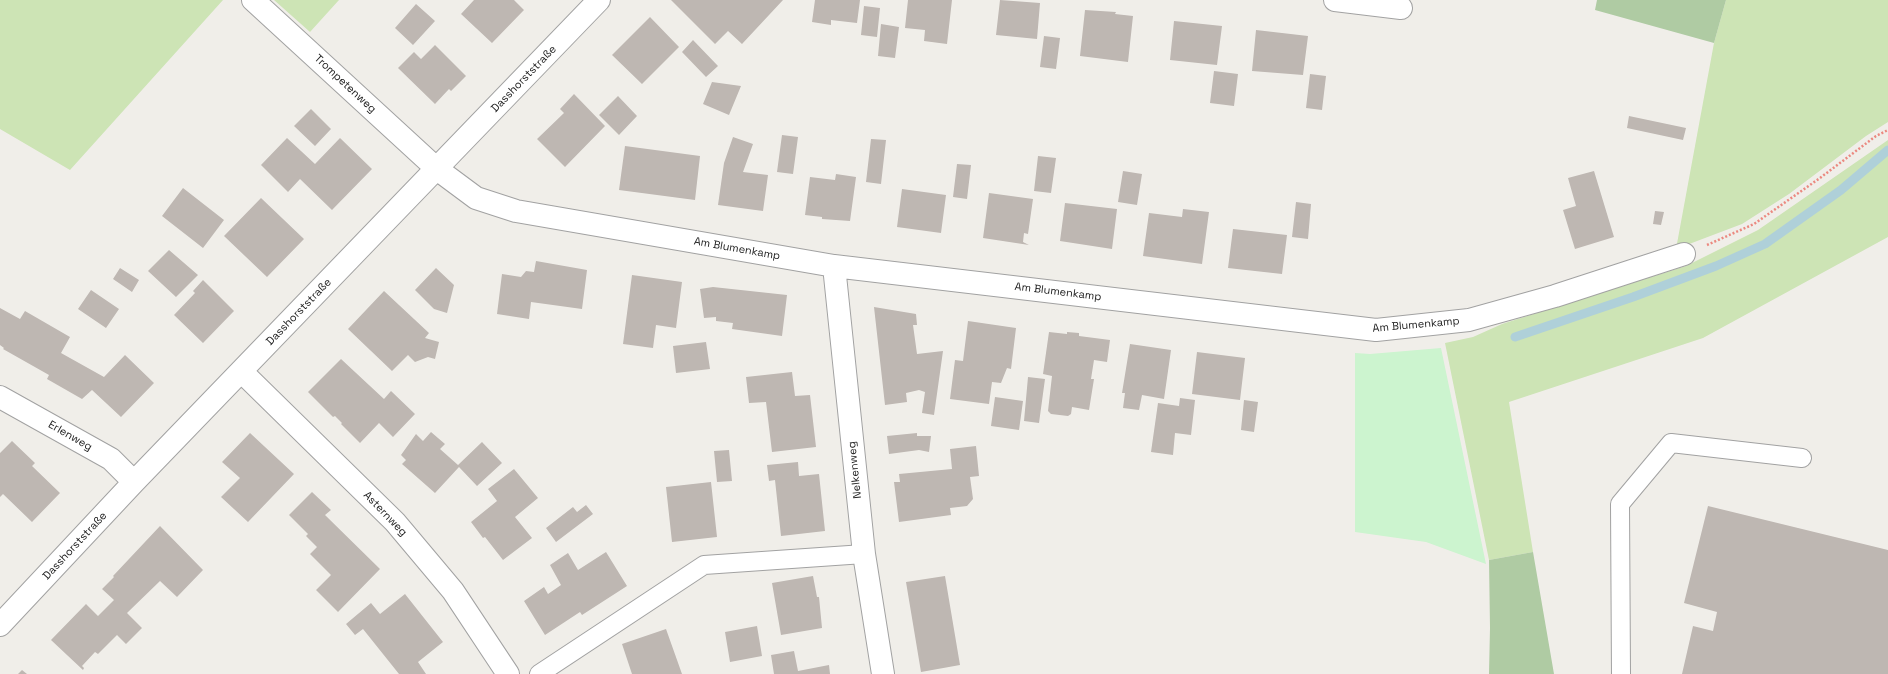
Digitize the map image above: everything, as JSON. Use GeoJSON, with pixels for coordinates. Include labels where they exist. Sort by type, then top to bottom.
{"type":"FeatureCollection","features":[{"type":"Feature","properties":{"kind":"street","name":"Trompetenweg"},"geometry":{"type":"LineString","coordinates":[[253,0],[437,169]]}},
{"type":"Feature","properties":{"kind":"street","name":"Dasshorststraße"},"geometry":{"type":"LineString","coordinates":[[0,625],[134,482],[242,372],[599,0]]}},
{"type":"Feature","properties":{"kind":"street"},"geometry":{"type":"LineString","coordinates":[[1335,0],[1400,8]]}},
{"type":"Feature","properties":{"kind":"street","name":"Am Blumenkamp"},"geometry":{"type":"LineString","coordinates":[[437,169],[476,198],[516,211],[834,266],[1376,330],[1469,320],[1555,296],[1684,254]]}},
{"type":"Feature","properties":{"kind":"street","name":"Nelkenweg"},"geometry":{"type":"LineString","coordinates":[[834,266],[864,554],[883,674]]}},
{"type":"Feature","properties":{"kind":"street","name":"Asternweg"},"geometry":{"type":"LineString","coordinates":[[242,372],[395,522],[453,592],[508,674]]}},
{"type":"Feature","properties":{"kind":"street","name":"Erlenweg"},"geometry":{"type":"LineString","coordinates":[[0,397],[111,459],[134,482]]}},
{"type":"Feature","properties":{"kind":"lane"},"geometry":{"type":"LineString","coordinates":[[1621,674],[1620,504],[1671,442],[1802,458]]}},
{"type":"Feature","properties":{"kind":"lane"},"geometry":{"type":"LineString","coordinates":[[539,674],[704,566],[864,554]]}},
{"type":"Feature","properties":{"kind":"path"},"geometry":{"type":"LineString","coordinates":[[1684,254],[1754,224],[1820,178],[1876,136],[1888,130]]}},
{"type":"Feature","properties":{"kind":"green space"},"geometry":{"type":"Polygon","coordinates":[[[0,0],[223,0],[70,170],[0,129],[0,0]]]}},
{"type":"Feature","properties":{"kind":"green space"},"geometry":{"type":"Polygon","coordinates":[[[274,0],[339,0],[310,32],[274,0]]]}},
{"type":"Feature","properties":{"kind":"green space"},"geometry":{"type":"Polygon","coordinates":[[[1597,0],[1726,0],[1714,43],[1595,10],[1597,0]]]}},
{"type":"Feature","properties":{"kind":"green space"},"geometry":{"type":"Polygon","coordinates":[[[1726,0],[1888,0],[1888,122],[1866,136],[1789,194],[1742,224],[1676,249],[1714,43],[1726,0]]]}},
{"type":"Feature","properties":{"kind":"green space"},"geometry":{"type":"Polygon","coordinates":[[[1888,140],[1888,237],[1703,338],[1509,402],[1533,552],[1489,560],[1445,343],[1473,337],[1502,324],[1686,266],[1758,230],[1888,140]]]}},
{"type":"Feature","properties":{"kind":"green space"},"geometry":{"type":"Polygon","coordinates":[[[1441,348],[1486,564],[1426,542],[1355,532],[1355,353],[1370,354],[1441,348]]]}},
{"type":"Feature","properties":{"kind":"green space"},"geometry":{"type":"Polygon","coordinates":[[[1533,552],[1554,674],[1489,674],[1489,560],[1533,552]]]}},
{"type":"Feature","properties":{"kind":"building"},"geometry":{"type":"Polygon","coordinates":[[[474,0],[514,0],[524,10],[492,43],[461,14],[474,0]]]}},
{"type":"Feature","properties":{"kind":"building"},"geometry":{"type":"Polygon","coordinates":[[[671,0],[783,0],[742,44],[728,31],[715,44],[671,0]]]}},
{"type":"Feature","properties":{"kind":"building"},"geometry":{"type":"Polygon","coordinates":[[[815,0],[860,0],[857,23],[831,20],[831,25],[812,22],[815,0]]]}},
{"type":"Feature","properties":{"kind":"building"},"geometry":{"type":"Polygon","coordinates":[[[908,0],[952,0],[947,44],[924,41],[925,30],[905,28],[908,0]]]}},
{"type":"Feature","properties":{"kind":"building"},"geometry":{"type":"Polygon","coordinates":[[[1000,0],[1040,3],[1037,39],[996,35],[1000,0]]]}},
{"type":"Feature","properties":{"kind":"building"},"geometry":{"type":"Polygon","coordinates":[[[416,4],[435,21],[413,45],[395,28],[416,4]]]}},
{"type":"Feature","properties":{"kind":"building"},"geometry":{"type":"Polygon","coordinates":[[[864,6],[880,8],[877,37],[861,35],[864,6]]]}},
{"type":"Feature","properties":{"kind":"building"},"geometry":{"type":"Polygon","coordinates":[[[1085,10],[1116,12],[1115,14],[1133,16],[1128,62],[1080,56],[1085,10]]]}},
{"type":"Feature","properties":{"kind":"building"},"geometry":{"type":"Polygon","coordinates":[[[650,17],[679,47],[642,84],[612,55],[650,17]]]}},
{"type":"Feature","properties":{"kind":"building"},"geometry":{"type":"Polygon","coordinates":[[[1174,21],[1222,26],[1217,65],[1170,60],[1174,21]]]}},
{"type":"Feature","properties":{"kind":"building"},"geometry":{"type":"Polygon","coordinates":[[[881,24],[899,27],[895,58],[878,56],[881,24]]]}},
{"type":"Feature","properties":{"kind":"building"},"geometry":{"type":"Polygon","coordinates":[[[1256,30],[1308,36],[1303,75],[1252,71],[1256,30]]]}},
{"type":"Feature","properties":{"kind":"building"},"geometry":{"type":"Polygon","coordinates":[[[1044,36],[1060,38],[1056,69],[1040,67],[1044,36]]]}},
{"type":"Feature","properties":{"kind":"building"},"geometry":{"type":"Polygon","coordinates":[[[693,40],[718,66],[706,77],[682,52],[693,40]]]}},
{"type":"Feature","properties":{"kind":"building"},"geometry":{"type":"Polygon","coordinates":[[[435,45],[466,76],[451,91],[449,89],[435,104],[398,68],[414,52],[421,59],[435,45]]]}},
{"type":"Feature","properties":{"kind":"building"},"geometry":{"type":"Polygon","coordinates":[[[1214,71],[1238,74],[1234,106],[1210,103],[1214,71]]]}},
{"type":"Feature","properties":{"kind":"building"},"geometry":{"type":"Polygon","coordinates":[[[1310,74],[1326,76],[1322,110],[1306,108],[1310,74]]]}},
{"type":"Feature","properties":{"kind":"building"},"geometry":{"type":"Polygon","coordinates":[[[712,82],[741,86],[729,115],[703,104],[712,82]]]}},
{"type":"Feature","properties":{"kind":"building"},"geometry":{"type":"Polygon","coordinates":[[[574,94],[605,126],[565,167],[537,139],[564,113],[560,109],[574,94]]]}},
{"type":"Feature","properties":{"kind":"building"},"geometry":{"type":"Polygon","coordinates":[[[618,96],[637,116],[619,135],[599,115],[618,96]]]}},
{"type":"Feature","properties":{"kind":"building"},"geometry":{"type":"Polygon","coordinates":[[[311,109],[331,129],[315,146],[294,126],[311,109]]]}},
{"type":"Feature","properties":{"kind":"building"},"geometry":{"type":"Polygon","coordinates":[[[1629,116],[1686,128],[1683,140],[1627,128],[1629,116]]]}},
{"type":"Feature","properties":{"kind":"building"},"geometry":{"type":"Polygon","coordinates":[[[782,135],[798,137],[793,174],[777,172],[782,135]]]}},
{"type":"Feature","properties":{"kind":"building"},"geometry":{"type":"Polygon","coordinates":[[[733,137],[753,144],[743,172],[768,175],[763,211],[718,205],[724,163],[733,137]]]}},
{"type":"Feature","properties":{"kind":"building"},"geometry":{"type":"Polygon","coordinates":[[[287,138],[315,164],[340,138],[372,169],[332,210],[300,179],[288,192],[261,165],[287,138]]]}},
{"type":"Feature","properties":{"kind":"building"},"geometry":{"type":"Polygon","coordinates":[[[871,139],[886,140],[881,184],[866,182],[871,139]]]}},
{"type":"Feature","properties":{"kind":"building"},"geometry":{"type":"Polygon","coordinates":[[[625,146],[700,156],[695,200],[619,190],[625,146]]]}},
{"type":"Feature","properties":{"kind":"building"},"geometry":{"type":"Polygon","coordinates":[[[1038,156],[1056,158],[1051,193],[1034,191],[1038,156]]]}},
{"type":"Feature","properties":{"kind":"building"},"geometry":{"type":"Polygon","coordinates":[[[957,164],[971,165],[967,199],[953,197],[957,164]]]}},
{"type":"Feature","properties":{"kind":"building"},"geometry":{"type":"Polygon","coordinates":[[[1123,171],[1142,174],[1137,205],[1118,202],[1123,171]]]}},
{"type":"Feature","properties":{"kind":"building"},"geometry":{"type":"Polygon","coordinates":[[[1594,171],[1614,237],[1575,249],[1563,210],[1576,206],[1568,178],[1594,171]]]}},
{"type":"Feature","properties":{"kind":"building"},"geometry":{"type":"Polygon","coordinates":[[[836,174],[856,177],[850,221],[822,219],[822,217],[805,215],[810,177],[835,180],[836,174]]]}},
{"type":"Feature","properties":{"kind":"building"},"geometry":{"type":"Polygon","coordinates":[[[183,188],[224,220],[203,248],[162,216],[183,188]]]}},
{"type":"Feature","properties":{"kind":"building"},"geometry":{"type":"Polygon","coordinates":[[[902,189],[946,195],[941,233],[897,227],[902,189]]]}},
{"type":"Feature","properties":{"kind":"building"},"geometry":{"type":"Polygon","coordinates":[[[989,193],[1033,199],[1028,234],[1024,233],[1023,242],[1029,245],[983,238],[989,193]]]}},
{"type":"Feature","properties":{"kind":"building"},"geometry":{"type":"Polygon","coordinates":[[[261,198],[304,239],[267,277],[224,236],[261,198]]]}},
{"type":"Feature","properties":{"kind":"building"},"geometry":{"type":"Polygon","coordinates":[[[1296,202],[1311,204],[1308,239],[1292,237],[1296,202]]]}},
{"type":"Feature","properties":{"kind":"building"},"geometry":{"type":"Polygon","coordinates":[[[1065,203],[1117,209],[1112,249],[1060,241],[1065,203]]]}},
{"type":"Feature","properties":{"kind":"building"},"geometry":{"type":"Polygon","coordinates":[[[1183,209],[1209,212],[1202,264],[1143,256],[1149,213],[1182,217],[1183,209]]]}},
{"type":"Feature","properties":{"kind":"building"},"geometry":{"type":"Polygon","coordinates":[[[1655,211],[1664,212],[1661,225],[1653,224],[1655,211]]]}},
{"type":"Feature","properties":{"kind":"building"},"geometry":{"type":"Polygon","coordinates":[[[1233,229],[1287,235],[1282,274],[1228,268],[1233,229]]]}},
{"type":"Feature","properties":{"kind":"building"},"geometry":{"type":"Polygon","coordinates":[[[169,250],[198,275],[176,297],[148,271],[169,250]]]}},
{"type":"Feature","properties":{"kind":"building"},"geometry":{"type":"Polygon","coordinates":[[[536,261],[587,270],[582,309],[531,302],[529,319],[497,314],[502,274],[521,277],[526,271],[534,272],[536,261]]]}},
{"type":"Feature","properties":{"kind":"building"},"geometry":{"type":"Polygon","coordinates":[[[120,268],[139,280],[132,292],[113,279],[120,268]]]}},
{"type":"Feature","properties":{"kind":"building"},"geometry":{"type":"Polygon","coordinates":[[[436,268],[454,285],[447,313],[434,309],[415,290],[436,268]]]}},
{"type":"Feature","properties":{"kind":"building"},"geometry":{"type":"Polygon","coordinates":[[[632,275],[682,282],[676,328],[656,325],[653,348],[623,344],[632,275]]]}},
{"type":"Feature","properties":{"kind":"building"},"geometry":{"type":"Polygon","coordinates":[[[203,280],[234,311],[203,343],[174,315],[195,293],[193,291],[203,280]]]}},
{"type":"Feature","properties":{"kind":"building"},"geometry":{"type":"Polygon","coordinates":[[[713,287],[787,295],[782,336],[732,329],[733,323],[716,321],[716,317],[704,318],[700,289],[713,287]]]}},
{"type":"Feature","properties":{"kind":"building"},"geometry":{"type":"Polygon","coordinates":[[[91,290],[119,309],[106,328],[78,309],[91,290]]]}},
{"type":"Feature","properties":{"kind":"building"},"geometry":{"type":"Polygon","coordinates":[[[384,291],[429,333],[425,338],[439,342],[435,359],[428,357],[415,362],[408,355],[392,371],[348,329],[384,291]]]}},
{"type":"Feature","properties":{"kind":"building"},"geometry":{"type":"Polygon","coordinates":[[[874,307],[916,314],[917,325],[913,325],[917,354],[943,351],[934,415],[922,413],[925,392],[919,390],[906,393],[907,402],[885,405],[874,307]]]}},
{"type":"Feature","properties":{"kind":"building"},"geometry":{"type":"Polygon","coordinates":[[[0,308],[20,319],[25,311],[70,337],[61,353],[104,377],[125,355],[154,383],[121,417],[92,390],[82,399],[47,379],[49,375],[3,349],[4,348],[0,345],[0,308]]]}},
{"type":"Feature","properties":{"kind":"building"},"geometry":{"type":"Polygon","coordinates":[[[968,321],[1016,328],[1011,369],[1007,368],[1001,383],[992,382],[989,404],[950,399],[955,360],[963,361],[968,321]]]}},
{"type":"Feature","properties":{"kind":"building"},"geometry":{"type":"Polygon","coordinates":[[[1049,332],[1067,334],[1067,332],[1079,333],[1079,336],[1110,340],[1107,362],[1094,360],[1091,379],[1094,379],[1089,410],[1072,407],[1071,414],[1068,416],[1051,414],[1048,411],[1052,376],[1043,374],[1049,332]]]}},
{"type":"Feature","properties":{"kind":"building"},"geometry":{"type":"Polygon","coordinates":[[[706,342],[710,369],[676,373],[673,346],[706,342]]]}},
{"type":"Feature","properties":{"kind":"building"},"geometry":{"type":"Polygon","coordinates":[[[1130,344],[1171,350],[1164,399],[1142,395],[1139,410],[1123,408],[1125,393],[1122,393],[1130,344]]]}},
{"type":"Feature","properties":{"kind":"building"},"geometry":{"type":"Polygon","coordinates":[[[1197,352],[1245,358],[1240,400],[1192,394],[1197,352]]]}},
{"type":"Feature","properties":{"kind":"building"},"geometry":{"type":"Polygon","coordinates":[[[341,359],[384,399],[391,391],[415,414],[393,437],[379,423],[360,443],[335,416],[333,417],[308,392],[341,359]]]}},
{"type":"Feature","properties":{"kind":"building"},"geometry":{"type":"Polygon","coordinates":[[[792,372],[795,396],[810,395],[816,447],[772,452],[766,402],[749,403],[746,377],[792,372]]]}},
{"type":"Feature","properties":{"kind":"building"},"geometry":{"type":"Polygon","coordinates":[[[1028,377],[1045,379],[1039,423],[1024,421],[1028,377]]]}},
{"type":"Feature","properties":{"kind":"building"},"geometry":{"type":"Polygon","coordinates":[[[995,397],[1023,401],[1019,430],[991,426],[995,397]]]}},
{"type":"Feature","properties":{"kind":"building"},"geometry":{"type":"Polygon","coordinates":[[[1180,398],[1195,400],[1191,435],[1175,433],[1173,455],[1151,452],[1158,403],[1179,406],[1180,398]]]}},
{"type":"Feature","properties":{"kind":"building"},"geometry":{"type":"Polygon","coordinates":[[[1244,400],[1258,402],[1254,432],[1241,430],[1244,400]]]}},
{"type":"Feature","properties":{"kind":"building"},"geometry":{"type":"Polygon","coordinates":[[[431,432],[445,444],[440,449],[458,465],[482,442],[502,463],[477,486],[459,467],[435,493],[402,464],[406,460],[401,455],[416,434],[423,441],[431,432]]]}},
{"type":"Feature","properties":{"kind":"building"},"geometry":{"type":"Polygon","coordinates":[[[250,433],[294,474],[248,522],[221,497],[240,478],[222,462],[250,433]]]}},
{"type":"Feature","properties":{"kind":"building"},"geometry":{"type":"Polygon","coordinates":[[[917,433],[917,436],[931,436],[929,452],[919,450],[889,454],[887,436],[917,433]]]}},
{"type":"Feature","properties":{"kind":"building"},"geometry":{"type":"Polygon","coordinates":[[[12,441],[35,463],[32,466],[60,493],[32,522],[3,494],[0,497],[0,453],[12,441]]]}},
{"type":"Feature","properties":{"kind":"building"},"geometry":{"type":"Polygon","coordinates":[[[976,446],[979,476],[970,477],[973,499],[967,506],[950,508],[951,515],[899,522],[894,482],[900,482],[899,474],[952,469],[950,449],[976,446]]]}},
{"type":"Feature","properties":{"kind":"building"},"geometry":{"type":"Polygon","coordinates":[[[729,450],[732,481],[717,482],[714,451],[729,450]]]}},
{"type":"Feature","properties":{"kind":"building"},"geometry":{"type":"Polygon","coordinates":[[[798,462],[799,476],[819,474],[825,531],[781,536],[775,480],[769,481],[767,465],[798,462]]]}},
{"type":"Feature","properties":{"kind":"building"},"geometry":{"type":"Polygon","coordinates":[[[514,469],[538,498],[515,517],[532,538],[503,560],[471,522],[497,501],[488,489],[514,469]]]}},
{"type":"Feature","properties":{"kind":"building"},"geometry":{"type":"Polygon","coordinates":[[[711,482],[717,537],[672,542],[666,487],[711,482]]]}},
{"type":"Feature","properties":{"kind":"building"},"geometry":{"type":"Polygon","coordinates":[[[312,492],[331,510],[325,515],[380,569],[338,612],[316,590],[331,575],[310,554],[317,547],[306,536],[308,534],[289,515],[312,492]]]}},
{"type":"Feature","properties":{"kind":"building"},"geometry":{"type":"Polygon","coordinates":[[[586,505],[593,514],[556,542],[546,528],[573,507],[577,512],[586,505]]]}},
{"type":"Feature","properties":{"kind":"building"},"geometry":{"type":"Polygon","coordinates":[[[1708,506],[1888,550],[1888,674],[1682,674],[1693,626],[1713,631],[1717,612],[1684,603],[1708,506]]]}},
{"type":"Feature","properties":{"kind":"building"},"geometry":{"type":"Polygon","coordinates":[[[160,526],[203,570],[177,597],[160,581],[127,613],[142,628],[126,644],[117,635],[98,654],[95,652],[82,666],[84,668],[83,670],[51,640],[86,604],[98,616],[114,600],[102,589],[160,526]]]}},
{"type":"Feature","properties":{"kind":"building"},"geometry":{"type":"Polygon","coordinates":[[[606,552],[627,586],[582,615],[580,612],[545,635],[524,601],[544,587],[548,594],[561,585],[550,565],[568,553],[578,570],[606,552]]]}},
{"type":"Feature","properties":{"kind":"building"},"geometry":{"type":"Polygon","coordinates":[[[813,576],[817,597],[819,597],[822,628],[781,635],[772,583],[813,576]]]}},
{"type":"Feature","properties":{"kind":"building"},"geometry":{"type":"Polygon","coordinates":[[[945,576],[960,665],[921,672],[906,582],[945,576]]]}},
{"type":"Feature","properties":{"kind":"building"},"geometry":{"type":"Polygon","coordinates":[[[405,594],[443,642],[418,662],[426,674],[399,674],[363,629],[355,635],[346,624],[371,603],[380,614],[405,594]]]}},
{"type":"Feature","properties":{"kind":"building"},"geometry":{"type":"Polygon","coordinates":[[[757,626],[762,656],[730,662],[725,632],[757,626]]]}},
{"type":"Feature","properties":{"kind":"building"},"geometry":{"type":"Polygon","coordinates":[[[666,629],[682,674],[632,674],[622,644],[666,629]]]}},
{"type":"Feature","properties":{"kind":"building"},"geometry":{"type":"Polygon","coordinates":[[[794,651],[798,671],[829,665],[830,674],[774,674],[771,655],[794,651]]]}},
{"type":"Feature","properties":{"kind":"building"},"geometry":{"type":"Polygon","coordinates":[[[22,670],[27,674],[18,674],[22,670]]]}},
{"type":"Feature","properties":{"kind":"waterway"},"geometry":{"type":"LineString","coordinates":[[1515,337],[1633,297],[1716,266],[1765,244],[1841,190],[1888,150]]}}]}
